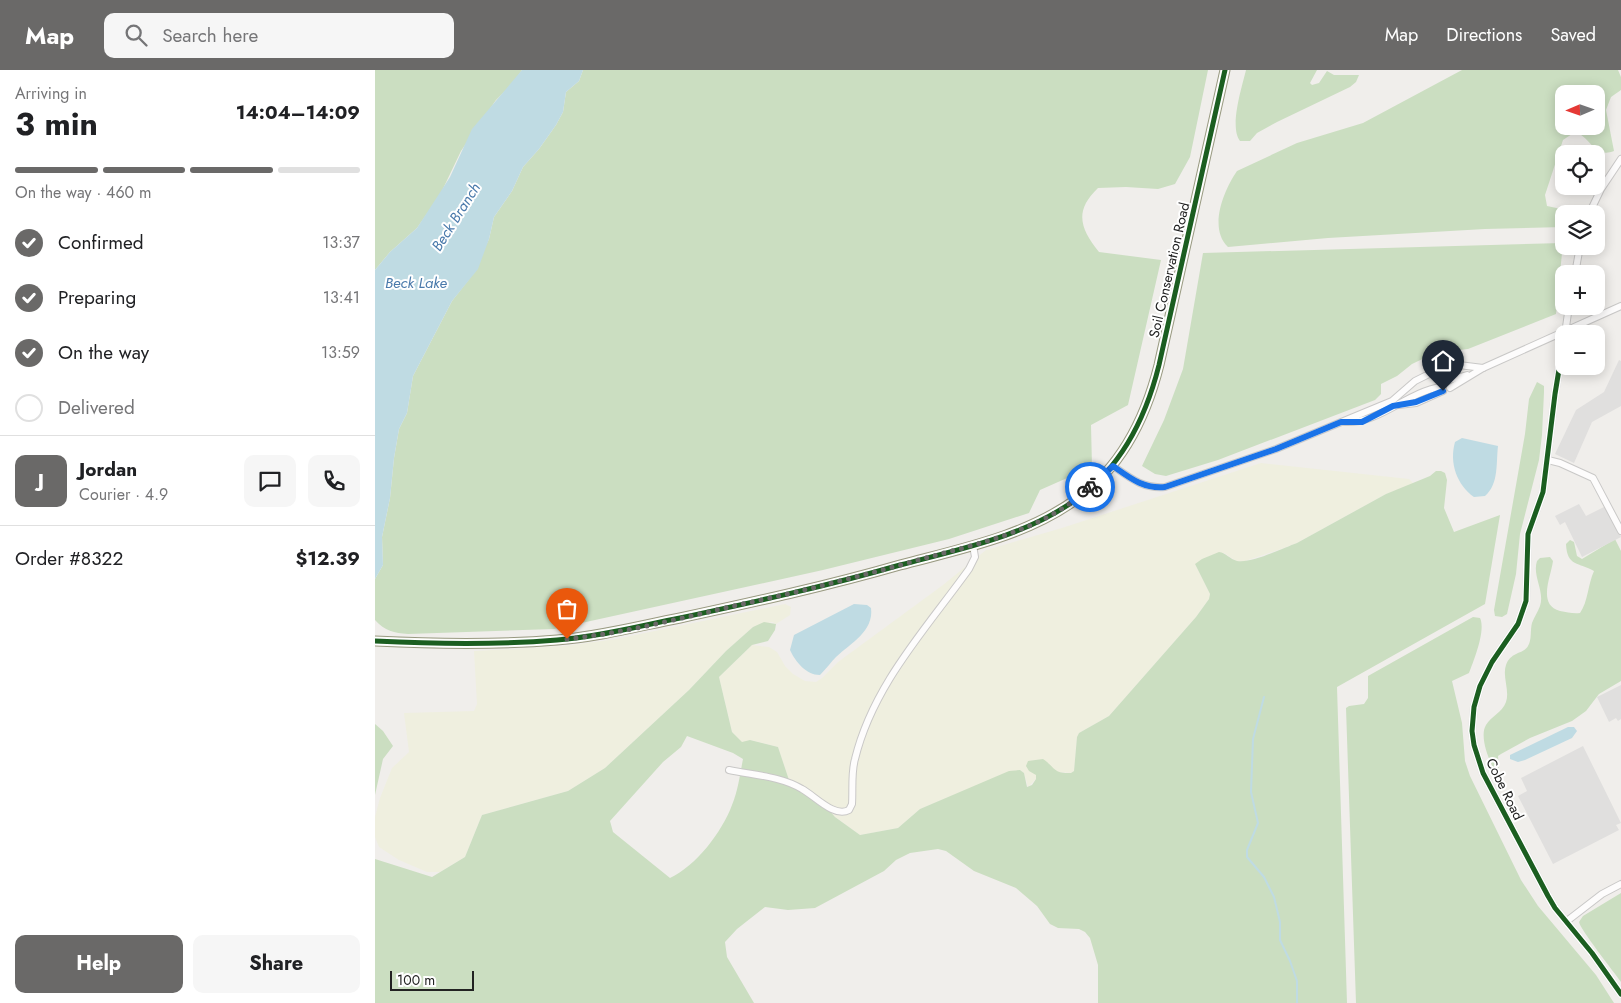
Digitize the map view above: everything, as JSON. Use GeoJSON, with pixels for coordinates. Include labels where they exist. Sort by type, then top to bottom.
{"type":"FeatureCollection","features":[{"type":"Feature","properties":{"kind":"main road","name":"Soil Conservation Road"},"geometry":{"type":"LineString","coordinates":[[375,641],[449,644],[504,643],[577,638],[810,590],[973,545],[1024,528],[1057,512],[1080,497],[1113,466],[1139,423],[1154,384],[1225,70]]}},
{"type":"Feature","properties":{"kind":"street"},"geometry":{"type":"LineString","coordinates":[[1593,205],[1601,189],[1621,159]]}},
{"type":"Feature","properties":{"kind":"street"},"geometry":{"type":"LineString","coordinates":[[1582,325],[1621,306]]}},
{"type":"Feature","properties":{"kind":"street"},"geometry":{"type":"LineString","coordinates":[[1341,422],[1362,422],[1431,388],[1445,386],[1555,337]]}},
{"type":"Feature","properties":{"kind":"street"},"geometry":{"type":"LineString","coordinates":[[1113,466],[1138,484],[1147,487],[1165,487],[1276,449],[1392,401],[1415,381],[1435,371],[1459,365],[1483,368]]}},
{"type":"Feature","properties":{"kind":"street"},"geometry":{"type":"LineString","coordinates":[[1393,406],[1416,402],[1462,377],[1471,375]]}},
{"type":"Feature","properties":{"kind":"street","name":"Cobe Road"},"geometry":{"type":"LineString","coordinates":[[1558,375],[1543,492],[1528,534],[1527,590],[1523,612],[1512,635],[1492,662],[1480,686],[1473,707],[1472,731],[1474,745],[1483,773],[1548,896],[1603,966],[1621,994]]}},
{"type":"Feature","properties":{"kind":"street"},"geometry":{"type":"LineString","coordinates":[[1548,460],[1561,463],[1593,478],[1621,531]]}},
{"type":"Feature","properties":{"kind":"street"},"geometry":{"type":"LineString","coordinates":[[729,770],[790,783],[834,811],[845,812],[849,810],[852,801],[854,759],[868,718],[893,671],[969,569],[975,557],[973,545]]}},
{"type":"Feature","properties":{"kind":"street"},"geometry":{"type":"LineString","coordinates":[[1567,921],[1602,894],[1621,884]]}},
{"type":"Feature","properties":{"kind":"green space"},"geometry":{"type":"Polygon","coordinates":[[[375,70],[522,70],[513,83],[496,100],[461,151],[440,195],[417,228],[390,252],[375,270],[375,70]]]}},
{"type":"Feature","properties":{"kind":"green space"},"geometry":{"type":"Polygon","coordinates":[[[583,70],[1208,70],[1190,157],[1175,184],[1158,189],[1098,188],[1085,204],[1082,220],[1084,227],[1087,235],[1099,252],[1161,260],[1128,405],[1091,425],[1092,467],[1040,490],[1029,513],[949,539],[823,570],[554,629],[408,634],[394,632],[382,627],[375,620],[375,579],[383,565],[382,537],[390,498],[394,458],[399,429],[407,413],[413,376],[452,301],[470,278],[489,239],[494,217],[512,191],[523,167],[556,125],[563,112],[566,92],[579,81],[583,70]]]}},
{"type":"Feature","properties":{"kind":"green space"},"geometry":{"type":"Polygon","coordinates":[[[1246,70],[1317,70],[1310,83],[1312,85],[1319,83],[1327,71],[1334,75],[1359,75],[1356,82],[1350,87],[1277,122],[1257,133],[1250,141],[1240,141],[1237,135],[1236,117],[1246,70]]]}},
{"type":"Feature","properties":{"kind":"green space"},"geometry":{"type":"Polygon","coordinates":[[[1462,70],[1618,70],[1621,77],[1621,90],[1611,97],[1606,110],[1614,151],[1607,153],[1605,153],[1605,145],[1592,145],[1581,135],[1605,135],[1605,85],[1555,85],[1555,135],[1570,135],[1563,140],[1561,145],[1555,145],[1555,164],[1545,195],[1547,206],[1555,208],[1555,227],[1485,229],[1328,238],[1228,247],[1222,239],[1219,230],[1220,209],[1227,188],[1237,171],[1297,143],[1363,123],[1462,70]]]}},
{"type":"Feature","properties":{"kind":"green space"},"geometry":{"type":"Polygon","coordinates":[[[1555,243],[1555,255],[1562,255],[1561,265],[1555,265],[1555,314],[1468,349],[1435,353],[1412,364],[1397,376],[1381,384],[1381,394],[1375,400],[1218,460],[1166,476],[1155,474],[1142,466],[1164,420],[1183,369],[1203,253],[1555,243]]]}},
{"type":"Feature","properties":{"kind":"green space"},"geometry":{"type":"Polygon","coordinates":[[[1537,382],[1544,386],[1539,460],[1520,534],[1516,574],[1507,614],[1502,617],[1495,616],[1494,610],[1525,434],[1529,399],[1537,382]]]}},
{"type":"Feature","properties":{"kind":"green space"},"geometry":{"type":"Polygon","coordinates":[[[1261,463],[1409,479],[1414,484],[1386,494],[1297,543],[1281,549],[1245,561],[1236,561],[1224,553],[1195,564],[1210,594],[1209,599],[1196,617],[1109,716],[1079,733],[1074,771],[1071,773],[1058,772],[1051,768],[1029,771],[1036,774],[1036,779],[1028,787],[1024,773],[1020,770],[920,809],[898,828],[860,835],[835,817],[820,800],[790,783],[778,747],[750,740],[742,743],[732,732],[719,677],[752,645],[769,647],[777,652],[785,666],[793,674],[805,681],[816,682],[838,662],[943,585],[986,550],[1062,528],[1261,463]]]}},
{"type":"Feature","properties":{"kind":"green space"},"geometry":{"type":"Polygon","coordinates":[[[1436,471],[1445,473],[1447,480],[1444,508],[1454,532],[1500,515],[1485,604],[1337,687],[1347,1003],[1098,1003],[1098,965],[1090,938],[1085,932],[1079,929],[1058,928],[1050,924],[1037,906],[1016,888],[974,871],[946,851],[938,849],[910,853],[896,860],[884,871],[815,908],[788,910],[765,907],[737,929],[725,942],[727,957],[754,1003],[375,1003],[375,859],[432,877],[465,857],[482,815],[568,791],[605,768],[753,627],[764,622],[776,624],[775,630],[768,641],[752,645],[719,677],[732,732],[742,742],[750,740],[778,747],[790,783],[820,800],[835,817],[860,835],[898,828],[920,809],[1009,771],[1020,770],[1024,773],[1027,787],[1032,785],[1036,775],[1029,771],[1026,766],[1028,761],[1043,759],[1057,771],[1071,773],[1074,771],[1079,733],[1109,716],[1196,617],[1209,599],[1210,594],[1195,564],[1202,559],[1219,552],[1237,561],[1250,560],[1267,555],[1297,543],[1386,494],[1430,476],[1436,471]],[[687,736],[681,747],[663,762],[610,821],[613,832],[670,878],[680,873],[707,847],[728,815],[736,794],[743,759],[733,753],[687,736]]]}},
{"type":"Feature","properties":{"kind":"green space"},"geometry":{"type":"Polygon","coordinates":[[[1615,539],[1621,551],[1621,681],[1599,694],[1586,711],[1572,721],[1530,738],[1498,756],[1499,770],[1496,772],[1484,742],[1484,730],[1488,722],[1502,709],[1506,702],[1505,670],[1508,660],[1526,649],[1529,644],[1532,623],[1541,600],[1536,572],[1537,561],[1540,558],[1550,557],[1553,561],[1547,597],[1553,608],[1560,611],[1580,613],[1585,604],[1594,571],[1571,560],[1566,544],[1570,540],[1574,542],[1577,556],[1582,559],[1615,539]]]}},
{"type":"Feature","properties":{"kind":"green space"},"geometry":{"type":"Polygon","coordinates":[[[785,604],[791,607],[790,615],[776,624],[772,622],[753,627],[605,768],[568,791],[482,815],[465,857],[440,872],[427,872],[399,860],[379,847],[375,837],[375,817],[380,798],[392,768],[409,752],[404,713],[474,711],[477,704],[474,651],[565,646],[616,639],[785,604]]]}},
{"type":"Feature","properties":{"kind":"green space"},"geometry":{"type":"Polygon","coordinates":[[[1473,617],[1480,618],[1482,630],[1476,653],[1469,673],[1452,681],[1462,723],[1465,761],[1470,776],[1521,880],[1538,906],[1596,975],[1614,1003],[1356,1003],[1346,708],[1364,704],[1368,698],[1368,676],[1473,617]]]}},
{"type":"Feature","properties":{"kind":"green space"},"geometry":{"type":"Polygon","coordinates":[[[375,724],[383,731],[393,746],[383,759],[375,795],[375,724]]]}},
{"type":"Feature","properties":{"kind":"green space"},"geometry":{"type":"Polygon","coordinates":[[[1621,893],[1621,982],[1579,922],[1583,916],[1621,893]]]}},
{"type":"Feature","properties":{"kind":"shaded area"},"geometry":{"type":"Polygon","coordinates":[[[1619,360],[1621,361],[1621,406],[1592,422],[1574,463],[1555,454],[1576,410],[1604,392],[1619,360]]]}},
{"type":"Feature","properties":{"kind":"shaded area"},"geometry":{"type":"Polygon","coordinates":[[[1579,504],[1586,516],[1606,506],[1621,537],[1582,557],[1565,522],[1560,525],[1555,516],[1579,504]]]}},
{"type":"Feature","properties":{"kind":"shaded area"},"geometry":{"type":"Polygon","coordinates":[[[1621,685],[1621,719],[1618,721],[1616,718],[1609,722],[1597,697],[1621,685]]]}},
{"type":"Feature","properties":{"kind":"shaded area"},"geometry":{"type":"Polygon","coordinates":[[[1583,746],[1621,823],[1616,825],[1619,830],[1553,864],[1518,796],[1527,791],[1521,778],[1583,746]]]}},
{"type":"Feature","properties":{"kind":"water","name":"Beck Lake"},"geometry":{"type":"Polygon","coordinates":[[[522,70],[583,70],[579,81],[566,92],[563,112],[556,125],[523,167],[512,191],[494,217],[489,239],[478,269],[452,301],[413,376],[407,413],[399,429],[394,458],[390,498],[382,537],[383,565],[375,579],[375,270],[390,252],[417,228],[450,177],[472,129],[522,70]]]}},
{"type":"Feature","properties":{"kind":"water"},"geometry":{"type":"Polygon","coordinates":[[[1462,438],[1498,446],[1495,479],[1493,486],[1485,496],[1474,497],[1463,486],[1456,473],[1453,450],[1455,442],[1462,438]]]}},
{"type":"Feature","properties":{"kind":"water"},"geometry":{"type":"Polygon","coordinates":[[[854,604],[867,605],[871,608],[871,616],[865,630],[820,675],[810,673],[798,663],[790,650],[794,635],[854,604]]]}},
{"type":"Feature","properties":{"kind":"water"},"geometry":{"type":"Polygon","coordinates":[[[1568,727],[1574,727],[1577,731],[1572,738],[1525,760],[1518,762],[1510,759],[1510,755],[1568,727]]]}},
{"type":"Feature","properties":{"kind":"waterway"},"geometry":{"type":"LineString","coordinates":[[1264,697],[1253,739],[1251,792],[1258,823],[1247,850],[1247,857],[1264,877],[1274,897],[1280,922],[1280,940],[1297,981],[1297,1003]]}},
{"type":"Feature","properties":{"kind":"cycle path"},"geometry":{"type":"LineString","coordinates":[[375,641],[512,643],[572,639],[619,631],[845,580],[969,547],[1015,532],[1058,511],[1078,498],[1094,485],[1120,456],[1139,421],[1154,384],[1225,70]]}},
{"type":"Feature","properties":{"kind":"cycle path"},"geometry":{"type":"LineString","coordinates":[[1558,375],[1543,492],[1528,534],[1526,601],[1518,624],[1492,662],[1480,686],[1474,707],[1472,731],[1474,745],[1483,773],[1548,896],[1555,908],[1592,953],[1621,994]]}},
{"type":"Feature","properties":{"kind":"way so far"},"geometry":{"type":"LineString","coordinates":[[567,639],[611,632],[810,590],[949,552],[1024,528],[1057,512],[1080,497],[1090,487]]}},
{"type":"Feature","properties":{"kind":"route"},"geometry":{"type":"LineString","coordinates":[[1090,487],[1113,466],[1138,484],[1147,487],[1165,487],[1276,449],[1341,422],[1362,422],[1393,406],[1416,402],[1443,391]]}},
{"type":"Feature","properties":{"kind":"water label","name":"Beck Branch"},"geometry":{"type":"Point","coordinates":[456,217]}}]}
